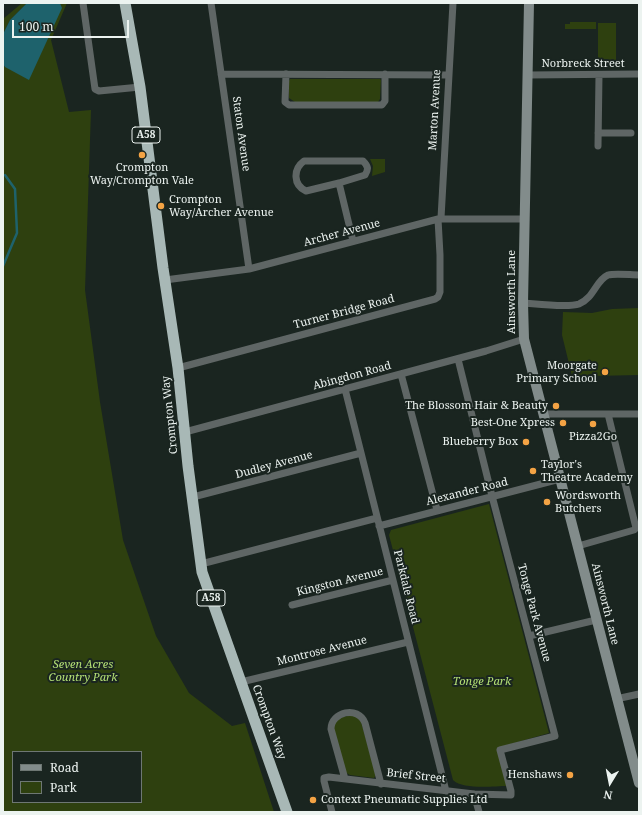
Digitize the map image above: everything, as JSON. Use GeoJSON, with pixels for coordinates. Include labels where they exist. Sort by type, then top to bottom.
{"type":"FeatureCollection","features":[{"type":"Feature","properties":{"kind":"highway","name":"Crompton Way"},"geometry":{"type":"LineString","coordinates":[[126,3],[140,86],[178,368],[202,572],[287,812]]}},
{"type":"Feature","properties":{"kind":"main road","name":"Ainsworth Lane"},"geometry":{"type":"LineString","coordinates":[[529,3],[523,303],[524,340],[616,699],[637,768],[639,783]]}},
{"type":"Feature","properties":{"kind":"street"},"geometry":{"type":"LineString","coordinates":[[83,3],[95,89],[99,90],[140,86]]}},
{"type":"Feature","properties":{"kind":"street","name":"Staton Avenue"},"geometry":{"type":"LineString","coordinates":[[211,3],[249,269]]}},
{"type":"Feature","properties":{"kind":"street","name":"Marton Avenue"},"geometry":{"type":"LineString","coordinates":[[439,218],[453,3]]}},
{"type":"Feature","properties":{"kind":"street"},"geometry":{"type":"LineString","coordinates":[[221,74],[448,75]]}},
{"type":"Feature","properties":{"kind":"street"},"geometry":{"type":"LineString","coordinates":[[286,74],[286,102],[289,105],[382,105],[385,101],[385,74]]}},
{"type":"Feature","properties":{"kind":"street","name":"Norbreck Street"},"geometry":{"type":"LineString","coordinates":[[528,75],[639,74]]}},
{"type":"Feature","properties":{"kind":"street"},"geometry":{"type":"LineString","coordinates":[[598,146],[599,75]]}},
{"type":"Feature","properties":{"kind":"street"},"geometry":{"type":"LineString","coordinates":[[598,133],[630,133]]}},
{"type":"Feature","properties":{"kind":"street"},"geometry":{"type":"LineString","coordinates":[[304,161],[363,161],[367,165],[368,170],[366,175],[339,183],[306,191],[301,189],[297,185],[296,171],[298,165],[304,161]]}},
{"type":"Feature","properties":{"kind":"street"},"geometry":{"type":"LineString","coordinates":[[339,183],[353,241]]}},
{"type":"Feature","properties":{"kind":"street","name":"Archer Avenue"},"geometry":{"type":"LineString","coordinates":[[165,280],[249,269],[439,218],[525,219]]}},
{"type":"Feature","properties":{"kind":"street","name":"Turner Bridge Road"},"geometry":{"type":"LineString","coordinates":[[178,368],[435,299],[438,297],[440,292],[439,218]]}},
{"type":"Feature","properties":{"kind":"street"},"geometry":{"type":"LineString","coordinates":[[523,303],[577,305],[588,298],[603,278],[610,275],[639,274]]}},
{"type":"Feature","properties":{"kind":"street","name":"Abingdon Road"},"geometry":{"type":"LineString","coordinates":[[185,432],[524,340]]}},
{"type":"Feature","properties":{"kind":"street","name":"Tonge Park Avenue"},"geometry":{"type":"LineString","coordinates":[[458,359],[492,496],[555,736],[500,750],[511,795]]}},
{"type":"Feature","properties":{"kind":"street"},"geometry":{"type":"LineString","coordinates":[[401,374],[437,510]]}},
{"type":"Feature","properties":{"kind":"street","name":"Parkdale Road"},"geometry":{"type":"LineString","coordinates":[[345,389],[446,791]]}},
{"type":"Feature","properties":{"kind":"street"},"geometry":{"type":"LineString","coordinates":[[543,414],[639,414]]}},
{"type":"Feature","properties":{"kind":"street"},"geometry":{"type":"LineString","coordinates":[[578,546],[634,530],[636,526],[608,414]]}},
{"type":"Feature","properties":{"kind":"street","name":"Dudley Avenue"},"geometry":{"type":"LineString","coordinates":[[193,497],[361,453]]}},
{"type":"Feature","properties":{"kind":"street","name":"Alexander Road"},"geometry":{"type":"LineString","coordinates":[[379,526],[560,479]]}},
{"type":"Feature","properties":{"kind":"street"},"geometry":{"type":"LineString","coordinates":[[201,564],[377,518]]}},
{"type":"Feature","properties":{"kind":"street","name":"Kingston Avenue"},"geometry":{"type":"LineString","coordinates":[[292,605],[393,580]]}},
{"type":"Feature","properties":{"kind":"street"},"geometry":{"type":"LineString","coordinates":[[529,636],[596,620]]}},
{"type":"Feature","properties":{"kind":"street","name":"Montrose Avenue"},"geometry":{"type":"LineString","coordinates":[[241,682],[408,642]]}},
{"type":"Feature","properties":{"kind":"street"},"geometry":{"type":"LineString","coordinates":[[616,699],[639,694]]}},
{"type":"Feature","properties":{"kind":"street"},"geometry":{"type":"LineString","coordinates":[[345,779],[331,724],[337,716],[353,712],[358,713],[363,718],[365,723],[381,784]]}},
{"type":"Feature","properties":{"kind":"street","name":"Brief Street"},"geometry":{"type":"LineString","coordinates":[[332,812],[324,784],[326,777],[474,794],[511,795]]}},
{"type":"Feature","properties":{"kind":"street"},"geometry":{"type":"LineString","coordinates":[[474,794],[478,812]]}},
{"type":"Feature","properties":{"kind":"green space"},"geometry":{"type":"Polygon","coordinates":[[[22,3],[27,3],[10,20],[3,34],[3,19],[22,3]]]}},
{"type":"Feature","properties":{"kind":"green space","name":"Seven Acres Country Park"},"geometry":{"type":"Polygon","coordinates":[[[60,3],[67,3],[51,40],[69,112],[91,110],[85,290],[100,402],[123,540],[156,636],[189,693],[232,726],[245,723],[274,812],[3,812],[3,64],[5,67],[62,8],[60,3]]]}},
{"type":"Feature","properties":{"kind":"green space"},"geometry":{"type":"Polygon","coordinates":[[[570,22],[596,22],[596,29],[565,29],[565,24],[570,24],[570,22]]]}},
{"type":"Feature","properties":{"kind":"green space"},"geometry":{"type":"Polygon","coordinates":[[[598,23],[616,23],[616,68],[598,68],[598,23]]]}},
{"type":"Feature","properties":{"kind":"green space"},"geometry":{"type":"Polygon","coordinates":[[[290,79],[380,79],[380,99],[378,102],[295,102],[289,98],[290,79]]]}},
{"type":"Feature","properties":{"kind":"green space"},"geometry":{"type":"Polygon","coordinates":[[[370,159],[385,159],[385,172],[372,176],[373,166],[370,159]]]}},
{"type":"Feature","properties":{"kind":"green space","name":"Moorgate Primary School"},"geometry":{"type":"Polygon","coordinates":[[[639,308],[639,375],[593,376],[573,380],[562,335],[563,312],[592,313],[612,309],[639,308]]]}},
{"type":"Feature","properties":{"kind":"green space","name":"Tonge Park"},"geometry":{"type":"Polygon","coordinates":[[[489,504],[549,733],[497,748],[507,786],[479,787],[464,785],[453,780],[389,535],[391,530],[489,504]]]}},
{"type":"Feature","properties":{"kind":"green space"},"geometry":{"type":"Polygon","coordinates":[[[352,715],[360,718],[376,775],[374,778],[350,775],[345,772],[333,726],[339,718],[352,715]]]}},
{"type":"Feature","properties":{"kind":"water"},"geometry":{"type":"Polygon","coordinates":[[[27,3],[60,3],[62,8],[29,80],[5,67],[3,64],[3,34],[10,20],[27,3]]]}},
{"type":"Feature","properties":{"kind":"waterway"},"geometry":{"type":"LineString","coordinates":[[3,266],[17,233],[15,189],[5,175]]}},
{"type":"Feature","properties":{"kind":"place","name":"Crompton Way/Crompton Vale"},"geometry":{"type":"Point","coordinates":[142,155]}},
{"type":"Feature","properties":{"kind":"place","name":"Crompton Way/Archer Avenue"},"geometry":{"type":"Point","coordinates":[161,206]}},
{"type":"Feature","properties":{"kind":"place","name":"Moorgate Primary School"},"geometry":{"type":"Point","coordinates":[605,372]}},
{"type":"Feature","properties":{"kind":"place","name":"The Blossom Hair & Beauty"},"geometry":{"type":"Point","coordinates":[556,406]}},
{"type":"Feature","properties":{"kind":"place","name":"Best-One Xpress"},"geometry":{"type":"Point","coordinates":[563,423]}},
{"type":"Feature","properties":{"kind":"place","name":"Pizza2Go"},"geometry":{"type":"Point","coordinates":[593,424]}},
{"type":"Feature","properties":{"kind":"place","name":"Blueberry Box"},"geometry":{"type":"Point","coordinates":[526,442]}},
{"type":"Feature","properties":{"kind":"place","name":"Taylor's Theatre Academy"},"geometry":{"type":"Point","coordinates":[533,471]}},
{"type":"Feature","properties":{"kind":"place","name":"Wordsworth Butchers"},"geometry":{"type":"Point","coordinates":[547,502]}},
{"type":"Feature","properties":{"kind":"place","name":"Henshaws"},"geometry":{"type":"Point","coordinates":[570,775]}},
{"type":"Feature","properties":{"kind":"place","name":"Context Pneumatic Supplies Ltd"},"geometry":{"type":"Point","coordinates":[313,800]}}]}
